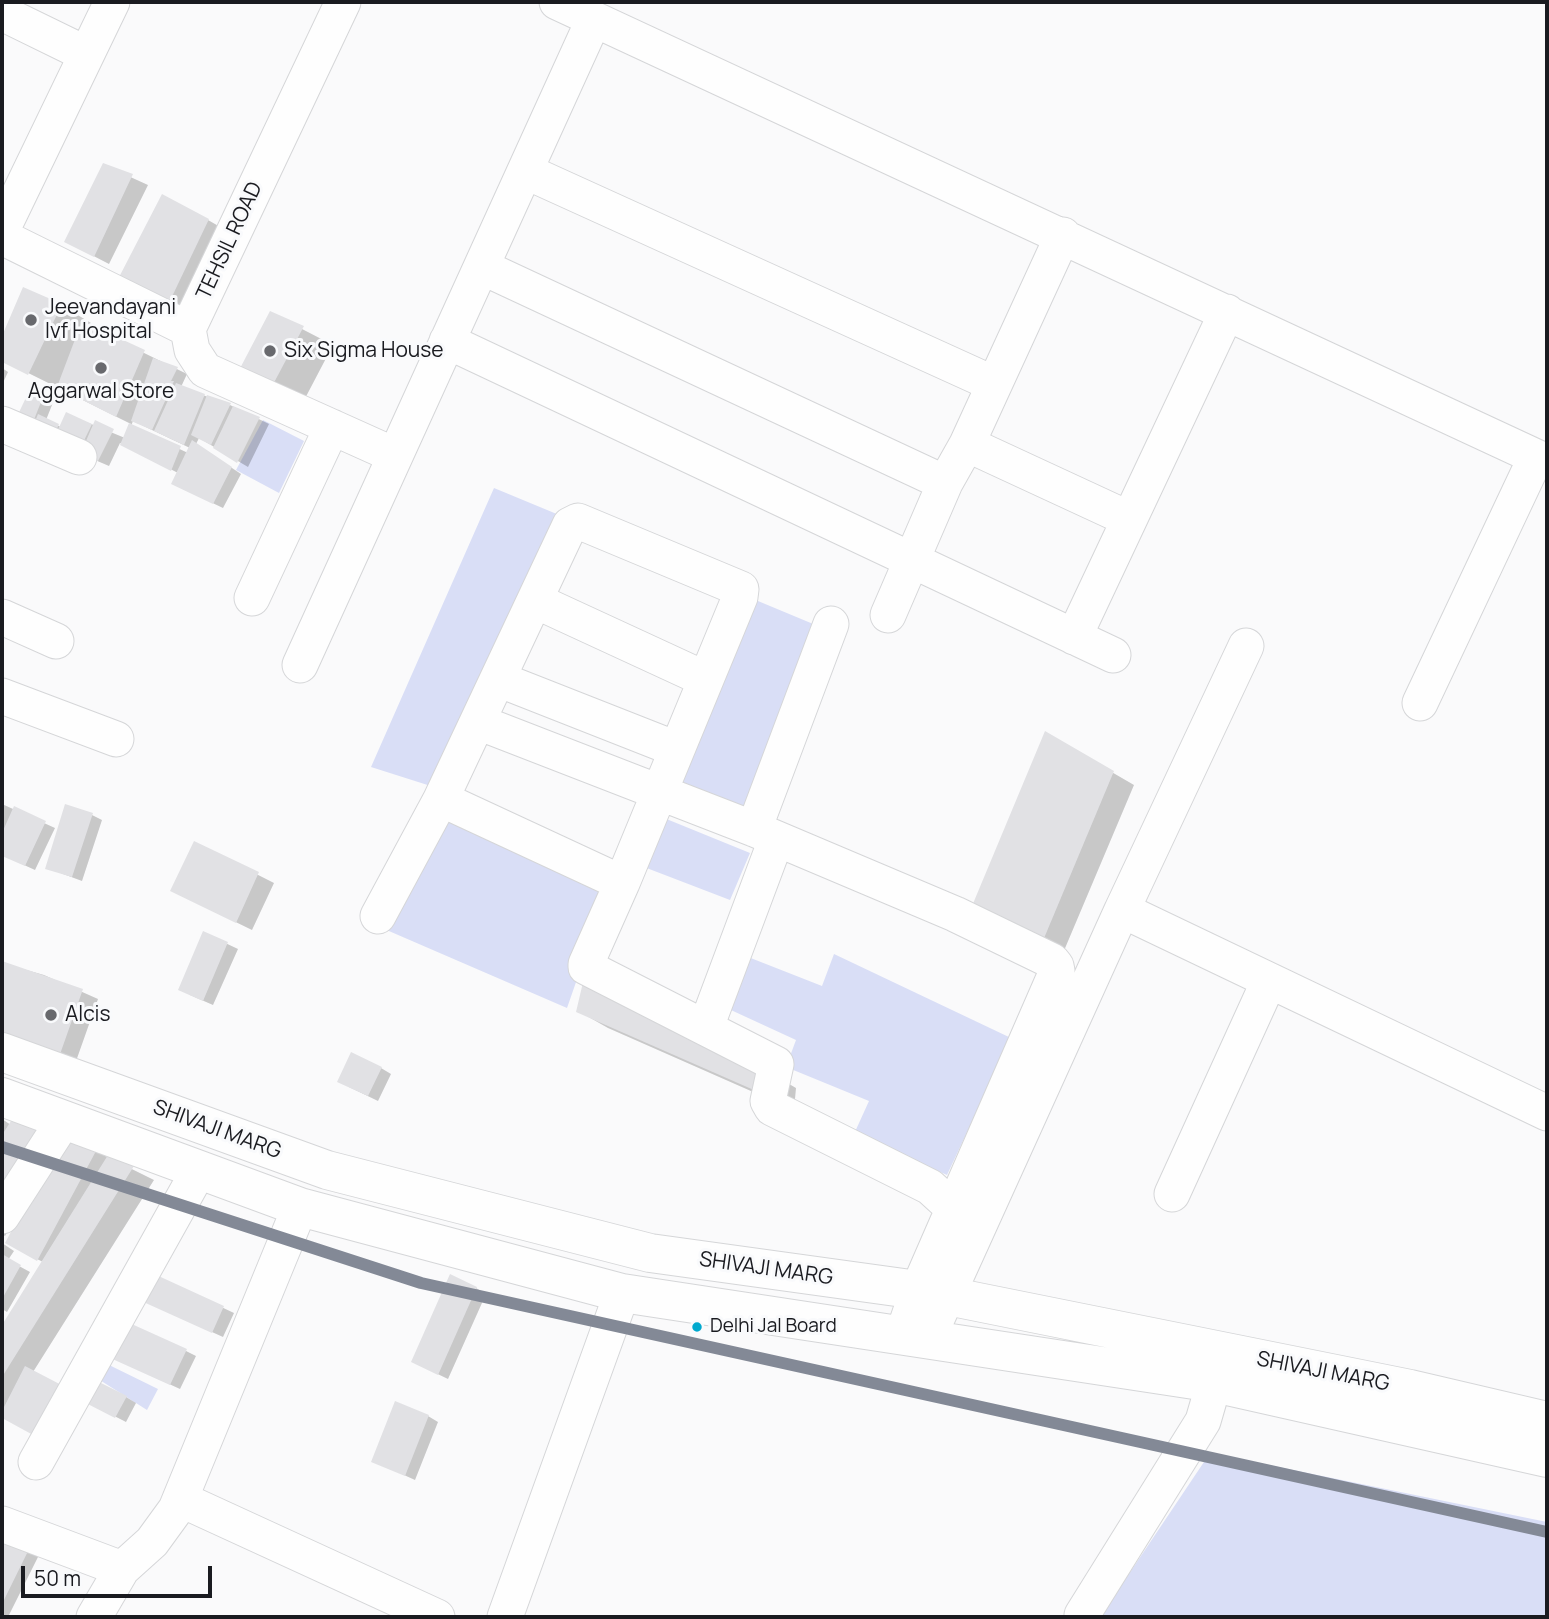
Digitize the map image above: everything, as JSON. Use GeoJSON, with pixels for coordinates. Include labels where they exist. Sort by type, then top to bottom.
{"type":"FeatureCollection","features":[{"type":"Feature","properties":{"kind":"main road","name":"SHIVAJI MARG"},"geometry":{"type":"LineString","coordinates":[[2,1052],[327,1170],[650,1253],[933,1293],[1410,1389],[1547,1421]]}},
{"type":"Feature","properties":{"kind":"main road","name":"SHIVAJI MARG"},"geometry":{"type":"LineString","coordinates":[[2,1097],[300,1207],[622,1293],[1214,1383],[1547,1458]]}},
{"type":"Feature","properties":{"kind":"street"},"geometry":{"type":"LineString","coordinates":[[2,230],[112,2]]}},
{"type":"Feature","properties":{"kind":"street","name":"TEHSIL ROAD"},"geometry":{"type":"LineString","coordinates":[[188,329],[343,2]]}},
{"type":"Feature","properties":{"kind":"street"},"geometry":{"type":"LineString","coordinates":[[557,2],[1541,459],[1420,702]]}},
{"type":"Feature","properties":{"kind":"street"},"geometry":{"type":"LineString","coordinates":[[2,13],[86,54]]}},
{"type":"Feature","properties":{"kind":"street"},"geometry":{"type":"LineString","coordinates":[[300,665],[594,19]]}},
{"type":"Feature","properties":{"kind":"street"},"geometry":{"type":"LineString","coordinates":[[525,171],[994,384]]}},
{"type":"Feature","properties":{"kind":"street"},"geometry":{"type":"LineString","coordinates":[[888,615],[945,483],[967,444],[1063,235]]}},
{"type":"Feature","properties":{"kind":"street"},"geometry":{"type":"LineString","coordinates":[[2,236],[188,329],[192,350],[205,370],[394,455]]}},
{"type":"Feature","properties":{"kind":"street"},"geometry":{"type":"LineString","coordinates":[[482,267],[945,483]]}},
{"type":"Feature","properties":{"kind":"street"},"geometry":{"type":"LineString","coordinates":[[1074,637],[1227,312]]}},
{"type":"Feature","properties":{"kind":"street"},"geometry":{"type":"LineString","coordinates":[[447,341],[1113,656]]}},
{"type":"Feature","properties":{"kind":"street"},"geometry":{"type":"LineString","coordinates":[[2,424],[79,457]]}},
{"type":"Feature","properties":{"kind":"street"},"geometry":{"type":"LineString","coordinates":[[252,598],[332,427]]}},
{"type":"Feature","properties":{"kind":"street"},"geometry":{"type":"LineString","coordinates":[[967,444],[1129,519]]}},
{"type":"Feature","properties":{"kind":"street"},"geometry":{"type":"LineString","coordinates":[[378,916],[441,799],[570,525],[578,521],[737,585],[741,589],[740,597],[586,967],[776,1064],[768,1101],[772,1108],[930,1187],[953,1208]]}},
{"type":"Feature","properties":{"kind":"street"},"geometry":{"type":"LineString","coordinates":[[536,601],[705,679]]}},
{"type":"Feature","properties":{"kind":"street"},"geometry":{"type":"LineString","coordinates":[[2,617],[56,640]]}},
{"type":"Feature","properties":{"kind":"street"},"geometry":{"type":"LineString","coordinates":[[706,1027],[831,624]]}},
{"type":"Feature","properties":{"kind":"street"},"geometry":{"type":"LineString","coordinates":[[916,1336],[933,1293],[1122,910],[1246,646]]}},
{"type":"Feature","properties":{"kind":"street"},"geometry":{"type":"LineString","coordinates":[[498,679],[676,749]]}},
{"type":"Feature","properties":{"kind":"street"},"geometry":{"type":"LineString","coordinates":[[2,696],[116,739]]}},
{"type":"Feature","properties":{"kind":"street"},"geometry":{"type":"LineString","coordinates":[[478,722],[659,791],[955,914],[1052,961],[1056,966],[1057,971],[953,1208],[933,1293]]}},
{"type":"Feature","properties":{"kind":"street"},"geometry":{"type":"LineString","coordinates":[[441,799],[622,883]]}},
{"type":"Feature","properties":{"kind":"street"},"geometry":{"type":"LineString","coordinates":[[1122,910],[1547,1114]]}},
{"type":"Feature","properties":{"kind":"street"},"geometry":{"type":"LineString","coordinates":[[1172,1194],[1269,981]]}},
{"type":"Feature","properties":{"kind":"street"},"geometry":{"type":"LineString","coordinates":[[2,1216],[64,1119]]}},
{"type":"Feature","properties":{"kind":"street"},"geometry":{"type":"LineString","coordinates":[[36,1462],[199,1170]]}},
{"type":"Feature","properties":{"kind":"street"},"geometry":{"type":"LineString","coordinates":[[94,1617],[122,1569],[152,1542],[180,1499],[300,1207]]}},
{"type":"Feature","properties":{"kind":"street"},"geometry":{"type":"LineString","coordinates":[[505,1617],[622,1293]]}},
{"type":"Feature","properties":{"kind":"street"},"geometry":{"type":"LineString","coordinates":[[1082,1615],[1203,1421],[1214,1383]]}},
{"type":"Feature","properties":{"kind":"street"},"geometry":{"type":"LineString","coordinates":[[180,1499],[438,1617]]}},
{"type":"Feature","properties":{"kind":"street"},"geometry":{"type":"LineString","coordinates":[[2,1524],[122,1569]]}},
{"type":"Feature","properties":{"kind":"shaded area"},"geometry":{"type":"Polygon","coordinates":[[[263,420],[304,441],[279,493],[236,470],[263,420]]]}},
{"type":"Feature","properties":{"kind":"shaded area"},"geometry":{"type":"Polygon","coordinates":[[[494,488],[564,517],[437,788],[371,767],[494,488]]]}},
{"type":"Feature","properties":{"kind":"shaded area"},"geometry":{"type":"Polygon","coordinates":[[[746,596],[818,626],[747,814],[669,780],[746,596]]]}},
{"type":"Feature","properties":{"kind":"shaded area"},"geometry":{"type":"Polygon","coordinates":[[[431,795],[613,876],[567,1008],[375,925],[431,795]]]}},
{"type":"Feature","properties":{"kind":"shaded area"},"geometry":{"type":"Polygon","coordinates":[[[664,818],[750,853],[730,900],[644,867],[664,818]]]}},
{"type":"Feature","properties":{"kind":"shaded area"},"geometry":{"type":"Polygon","coordinates":[[[834,954],[1011,1038],[947,1175],[854,1134],[869,1101],[786,1067],[796,1040],[720,1005],[743,955],[822,986],[834,954]]]}},
{"type":"Feature","properties":{"kind":"shaded area"},"geometry":{"type":"Polygon","coordinates":[[[103,1362],[158,1389],[147,1410],[95,1377],[103,1362]]]}},
{"type":"Feature","properties":{"kind":"shaded area"},"geometry":{"type":"Polygon","coordinates":[[[1210,1453],[1547,1522],[1547,1617],[1100,1617],[1210,1453]]]}},
{"type":"Feature","properties":{"kind":"building"},"geometry":{"type":"Polygon","coordinates":[[[103,163],[133,174],[94,257],[64,242],[103,163]]]}},
{"type":"Feature","properties":{"kind":"building"},"geometry":{"type":"Polygon","coordinates":[[[162,194],[209,219],[167,307],[116,283],[162,194]]]}},
{"type":"Feature","properties":{"kind":"building","name":"Jeevandayani Ivf Hospital"},"geometry":{"type":"Polygon","coordinates":[[[23,287],[62,304],[28,375],[2,362],[2,336],[23,287]]]}},
{"type":"Feature","properties":{"kind":"building","name":"Six Sigma House"},"geometry":{"type":"Polygon","coordinates":[[[270,311],[304,326],[269,392],[236,376],[270,311]]]}},
{"type":"Feature","properties":{"kind":"building","name":"Aggarwal Store"},"geometry":{"type":"Polygon","coordinates":[[[82,321],[145,350],[116,417],[57,387],[82,321]]]}},
{"type":"Feature","properties":{"kind":"building"},"geometry":{"type":"Polygon","coordinates":[[[153,358],[178,367],[152,430],[131,421],[153,358]]]}},
{"type":"Feature","properties":{"kind":"building"},"geometry":{"type":"Polygon","coordinates":[[[176,383],[205,394],[184,445],[154,431],[176,383]]]}},
{"type":"Feature","properties":{"kind":"building"},"geometry":{"type":"Polygon","coordinates":[[[31,387],[45,392],[29,432],[13,425],[31,387]]]}},
{"type":"Feature","properties":{"kind":"building"},"geometry":{"type":"Polygon","coordinates":[[[207,395],[231,403],[211,445],[191,435],[207,395]]]}},
{"type":"Feature","properties":{"kind":"building"},"geometry":{"type":"Polygon","coordinates":[[[233,406],[260,417],[237,463],[213,448],[233,406]]]}},
{"type":"Feature","properties":{"kind":"building"},"geometry":{"type":"Polygon","coordinates":[[[66,412],[92,424],[78,453],[52,443],[66,412]]]}},
{"type":"Feature","properties":{"kind":"building"},"geometry":{"type":"Polygon","coordinates":[[[38,414],[59,424],[51,441],[31,432],[38,414]]]}},
{"type":"Feature","properties":{"kind":"building"},"geometry":{"type":"Polygon","coordinates":[[[95,420],[114,429],[98,461],[80,455],[95,420]]]}},
{"type":"Feature","properties":{"kind":"building"},"geometry":{"type":"Polygon","coordinates":[[[129,423],[181,446],[171,471],[120,445],[129,423]]]}},
{"type":"Feature","properties":{"kind":"building"},"geometry":{"type":"Polygon","coordinates":[[[192,440],[232,467],[213,504],[171,484],[192,440]]]}},
{"type":"Feature","properties":{"kind":"building"},"geometry":{"type":"Polygon","coordinates":[[[1045,731],[1114,771],[1042,943],[972,906],[1045,731]]]}},
{"type":"Feature","properties":{"kind":"building"},"geometry":{"type":"Polygon","coordinates":[[[65,804],[93,813],[72,877],[45,869],[65,804]]]}},
{"type":"Feature","properties":{"kind":"building"},"geometry":{"type":"Polygon","coordinates":[[[14,806],[46,821],[25,866],[2,856],[2,833],[14,806]]]}},
{"type":"Feature","properties":{"kind":"building"},"geometry":{"type":"Polygon","coordinates":[[[194,841],[259,872],[236,923],[170,891],[194,841]]]}},
{"type":"Feature","properties":{"kind":"building"},"geometry":{"type":"Polygon","coordinates":[[[203,931],[228,942],[203,1001],[178,990],[203,931]]]}},
{"type":"Feature","properties":{"kind":"building"},"geometry":{"type":"Polygon","coordinates":[[[2,961],[83,989],[59,1057],[2,1034],[2,961]]]}},
{"type":"Feature","properties":{"kind":"building"},"geometry":{"type":"Polygon","coordinates":[[[584,978],[766,1069],[763,1094],[576,1012],[584,978]]]}},
{"type":"Feature","properties":{"kind":"building"},"geometry":{"type":"Polygon","coordinates":[[[351,1052],[382,1067],[368,1096],[337,1082],[351,1052]]]}},
{"type":"Feature","properties":{"kind":"building"},"geometry":{"type":"Polygon","coordinates":[[[11,1121],[46,1133],[2,1206],[2,1135],[11,1121]]]}},
{"type":"Feature","properties":{"kind":"building"},"geometry":{"type":"Polygon","coordinates":[[[64,1133],[96,1151],[37,1261],[5,1243],[64,1133]]]}},
{"type":"Feature","properties":{"kind":"building"},"geometry":{"type":"Polygon","coordinates":[[[108,1155],[134,1166],[2,1377],[2,1325],[108,1155]]]}},
{"type":"Feature","properties":{"kind":"building"},"geometry":{"type":"Polygon","coordinates":[[[2,1254],[21,1265],[2,1299],[2,1254]]]}},
{"type":"Feature","properties":{"kind":"building"},"geometry":{"type":"Polygon","coordinates":[[[152,1273],[224,1306],[212,1333],[139,1300],[152,1273]]]}},
{"type":"Feature","properties":{"kind":"building"},"geometry":{"type":"Polygon","coordinates":[[[450,1274],[477,1287],[438,1375],[411,1362],[450,1274]]]}},
{"type":"Feature","properties":{"kind":"building"},"geometry":{"type":"Polygon","coordinates":[[[125,1321],[187,1349],[170,1385],[108,1357],[125,1321]]]}},
{"type":"Feature","properties":{"kind":"building"},"geometry":{"type":"Polygon","coordinates":[[[25,1366],[71,1390],[44,1441],[2,1418],[2,1411],[25,1366]]]}},
{"type":"Feature","properties":{"kind":"building"},"geometry":{"type":"Polygon","coordinates":[[[91,1378],[127,1396],[115,1418],[80,1400],[91,1378]]]}},
{"type":"Feature","properties":{"kind":"building"},"geometry":{"type":"Polygon","coordinates":[[[395,1401],[429,1415],[405,1476],[371,1462],[395,1401]]]}},
{"type":"Feature","properties":{"kind":"building"},"geometry":{"type":"Polygon","coordinates":[[[2,1528],[32,1543],[2,1604],[2,1528]]]}},
{"type":"Feature","properties":{"kind":"transit line"},"geometry":{"type":"LineString","coordinates":[[2,1147],[421,1283],[1547,1532]]}},
{"type":"Feature","properties":{"kind":"place","name":"Jeevandayani Ivf Hospital"},"geometry":{"type":"Point","coordinates":[31,320]}},
{"type":"Feature","properties":{"kind":"place","name":"Six Sigma House"},"geometry":{"type":"Point","coordinates":[270,351]}},
{"type":"Feature","properties":{"kind":"place","name":"Aggarwal Store"},"geometry":{"type":"Point","coordinates":[101,368]}},
{"type":"Feature","properties":{"kind":"place","name":"Alcis"},"geometry":{"type":"Point","coordinates":[51,1015]}},
{"type":"Feature","properties":{"kind":"place","name":"Delhi Jal Board"},"geometry":{"type":"Point","coordinates":[697,1327]}}]}
